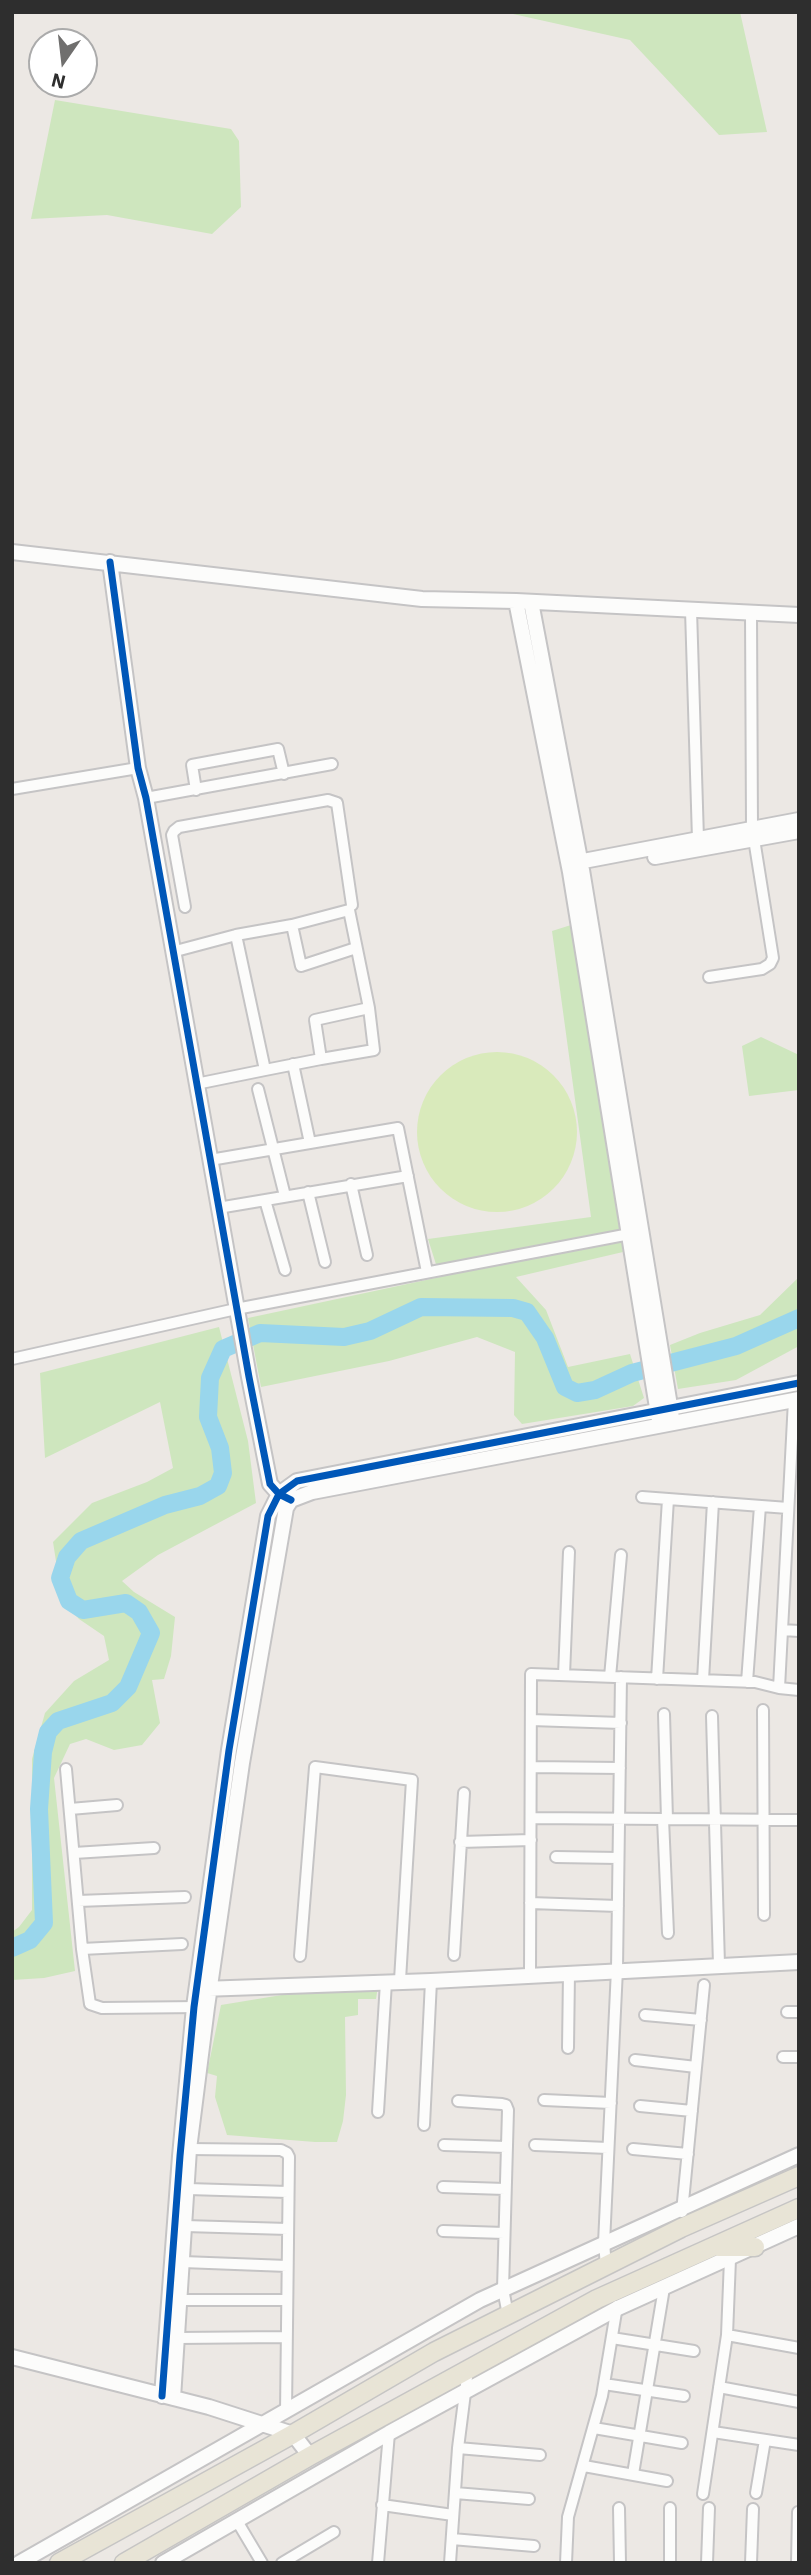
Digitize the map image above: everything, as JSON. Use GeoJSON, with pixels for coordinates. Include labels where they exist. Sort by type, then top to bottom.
{"type":"FeatureCollection","features":[{"type":"Feature","properties":{"kind":"main road"},"geometry":{"type":"LineString","coordinates":[[59,2563],[293,2434],[434,2352],[681,2228],[799,2176]]}},
{"type":"Feature","properties":{"kind":"main road"},"geometry":{"type":"LineString","coordinates":[[124,2563],[310,2456],[468,2370],[616,2300],[708,2247],[799,2208]]}},
{"type":"Feature","properties":{"kind":"main road"},"geometry":{"type":"LineString","coordinates":[[708,2247],[755,2246]]}},
{"type":"Feature","properties":{"kind":"street"},"geometry":{"type":"LineString","coordinates":[[12,552],[422,599],[799,615]]}},
{"type":"Feature","properties":{"kind":"street"},"geometry":{"type":"LineString","coordinates":[[110,562],[138,768],[162,886],[248,1377],[270,1484],[285,1497]]}},
{"type":"Feature","properties":{"kind":"street"},"geometry":{"type":"LineString","coordinates":[[516,601],[575,867]]}},
{"type":"Feature","properties":{"kind":"street"},"geometry":{"type":"LineString","coordinates":[[531,602],[666,1417]]}},
{"type":"Feature","properties":{"kind":"street"},"geometry":{"type":"LineString","coordinates":[[691,610],[698,839]]}},
{"type":"Feature","properties":{"kind":"street"},"geometry":{"type":"LineString","coordinates":[[709,977],[762,969],[770,964],[773,958],[753,834],[751,613]]}},
{"type":"Feature","properties":{"kind":"street"},"geometry":{"type":"LineString","coordinates":[[196,790],[192,765],[278,749],[284,774]]}},
{"type":"Feature","properties":{"kind":"street"},"geometry":{"type":"LineString","coordinates":[[146,798],[332,764]]}},
{"type":"Feature","properties":{"kind":"street"},"geometry":{"type":"LineString","coordinates":[[12,789],[138,768]]}},
{"type":"Feature","properties":{"kind":"street"},"geometry":{"type":"LineString","coordinates":[[185,907],[172,835],[179,827],[333,800],[337,803],[352,905]]}},
{"type":"Feature","properties":{"kind":"street"},"geometry":{"type":"LineString","coordinates":[[575,867],[753,834],[799,820]]}},
{"type":"Feature","properties":{"kind":"street"},"geometry":{"type":"LineString","coordinates":[[575,867],[698,839],[799,831]]}},
{"type":"Feature","properties":{"kind":"street"},"geometry":{"type":"LineString","coordinates":[[162,886],[181,884]]}},
{"type":"Feature","properties":{"kind":"street"},"geometry":{"type":"LineString","coordinates":[[172,952],[349,910],[369,1008],[374,1050],[196,1084]]}},
{"type":"Feature","properties":{"kind":"street"},"geometry":{"type":"LineString","coordinates":[[292,925],[301,966],[356,948]]}},
{"type":"Feature","properties":{"kind":"street"},"geometry":{"type":"LineString","coordinates":[[236,935],[265,1070]]}},
{"type":"Feature","properties":{"kind":"street"},"geometry":{"type":"LineString","coordinates":[[321,1059],[316,1020],[369,1008]]}},
{"type":"Feature","properties":{"kind":"street"},"geometry":{"type":"LineString","coordinates":[[293,1064],[310,1143]]}},
{"type":"Feature","properties":{"kind":"street"},"geometry":{"type":"LineString","coordinates":[[258,1089],[285,1196]]}},
{"type":"Feature","properties":{"kind":"street"},"geometry":{"type":"LineString","coordinates":[[210,1160],[398,1128],[427,1272]]}},
{"type":"Feature","properties":{"kind":"street"},"geometry":{"type":"LineString","coordinates":[[218,1208],[408,1176]]}},
{"type":"Feature","properties":{"kind":"street"},"geometry":{"type":"LineString","coordinates":[[351,1184],[367,1255]]}},
{"type":"Feature","properties":{"kind":"street"},"geometry":{"type":"LineString","coordinates":[[308,1192],[325,1262]]}},
{"type":"Feature","properties":{"kind":"street"},"geometry":{"type":"LineString","coordinates":[[265,1200],[285,1270]]}},
{"type":"Feature","properties":{"kind":"street"},"geometry":{"type":"LineString","coordinates":[[12,1359],[237,1315],[427,1272],[635,1233]]}},
{"type":"Feature","properties":{"kind":"street"},"geometry":{"type":"LineString","coordinates":[[285,1497],[666,1417],[799,1383]]}},
{"type":"Feature","properties":{"kind":"street"},"geometry":{"type":"LineString","coordinates":[[666,1417],[796,1399],[792,1512],[787,1539],[779,1688]]}},
{"type":"Feature","properties":{"kind":"street"},"geometry":{"type":"LineString","coordinates":[[167,2397],[180,2156],[201,2007],[285,1497]]}},
{"type":"Feature","properties":{"kind":"street"},"geometry":{"type":"LineString","coordinates":[[642,1497],[760,1506],[792,1512]]}},
{"type":"Feature","properties":{"kind":"street"},"geometry":{"type":"LineString","coordinates":[[657,1679],[668,1499]]}},
{"type":"Feature","properties":{"kind":"street"},"geometry":{"type":"LineString","coordinates":[[703,1680],[713,1502]]}},
{"type":"Feature","properties":{"kind":"street"},"geometry":{"type":"LineString","coordinates":[[747,1682],[760,1506]]}},
{"type":"Feature","properties":{"kind":"street"},"geometry":{"type":"LineString","coordinates":[[787,1539],[799,1540]]}},
{"type":"Feature","properties":{"kind":"street"},"geometry":{"type":"LineString","coordinates":[[564,1675],[569,1552]]}},
{"type":"Feature","properties":{"kind":"street"},"geometry":{"type":"LineString","coordinates":[[606,2266],[604,2243],[617,1969],[621,1723],[616,1677],[621,1555]]}},
{"type":"Feature","properties":{"kind":"street"},"geometry":{"type":"LineString","coordinates":[[785,1584],[799,1585]]}},
{"type":"Feature","properties":{"kind":"street"},"geometry":{"type":"LineString","coordinates":[[782,1630],[799,1631]]}},
{"type":"Feature","properties":{"kind":"street"},"geometry":{"type":"LineString","coordinates":[[530,1975],[531,1674],[747,1682],[799,1690]]}},
{"type":"Feature","properties":{"kind":"street"},"geometry":{"type":"LineString","coordinates":[[763,1710],[764,1915]]}},
{"type":"Feature","properties":{"kind":"street"},"geometry":{"type":"LineString","coordinates":[[664,1714],[668,1933]]}},
{"type":"Feature","properties":{"kind":"street"},"geometry":{"type":"LineString","coordinates":[[712,1716],[719,1965]]}},
{"type":"Feature","properties":{"kind":"street"},"geometry":{"type":"LineString","coordinates":[[531,1720],[621,1723]]}},
{"type":"Feature","properties":{"kind":"street"},"geometry":{"type":"LineString","coordinates":[[299,1956],[315,1767],[412,1780],[378,2112]]}},
{"type":"Feature","properties":{"kind":"street"},"geometry":{"type":"LineString","coordinates":[[531,1767],[620,1768]]}},
{"type":"Feature","properties":{"kind":"street"},"geometry":{"type":"LineString","coordinates":[[66,1769],[87,1999],[95,2007],[201,2007]]}},
{"type":"Feature","properties":{"kind":"street"},"geometry":{"type":"LineString","coordinates":[[454,1955],[464,1793]]}},
{"type":"Feature","properties":{"kind":"street"},"geometry":{"type":"LineString","coordinates":[[70,1809],[117,1805]]}},
{"type":"Feature","properties":{"kind":"street"},"geometry":{"type":"LineString","coordinates":[[531,1818],[799,1820]]}},
{"type":"Feature","properties":{"kind":"street"},"geometry":{"type":"LineString","coordinates":[[460,1842],[531,1840]]}},
{"type":"Feature","properties":{"kind":"street"},"geometry":{"type":"LineString","coordinates":[[74,1853],[154,1848]]}},
{"type":"Feature","properties":{"kind":"street"},"geometry":{"type":"LineString","coordinates":[[556,1857],[618,1858]]}},
{"type":"Feature","properties":{"kind":"street"},"geometry":{"type":"LineString","coordinates":[[78,1901],[185,1897]]}},
{"type":"Feature","properties":{"kind":"street"},"geometry":{"type":"LineString","coordinates":[[530,1903],[618,1906]]}},
{"type":"Feature","properties":{"kind":"street"},"geometry":{"type":"LineString","coordinates":[[82,1950],[182,1944]]}},
{"type":"Feature","properties":{"kind":"street"},"geometry":{"type":"LineString","coordinates":[[204,1989],[799,1962]]}},
{"type":"Feature","properties":{"kind":"street"},"geometry":{"type":"LineString","coordinates":[[568,2048],[569,1973]]}},
{"type":"Feature","properties":{"kind":"street"},"geometry":{"type":"LineString","coordinates":[[424,2125],[431,1980]]}},
{"type":"Feature","properties":{"kind":"street"},"geometry":{"type":"LineString","coordinates":[[681,2228],[704,1985]]}},
{"type":"Feature","properties":{"kind":"street"},"geometry":{"type":"LineString","coordinates":[[167,2397],[177,2338],[201,2007]]}},
{"type":"Feature","properties":{"kind":"street"},"geometry":{"type":"LineString","coordinates":[[787,2012],[799,2012]]}},
{"type":"Feature","properties":{"kind":"street"},"geometry":{"type":"LineString","coordinates":[[645,2015],[701,2020]]}},
{"type":"Feature","properties":{"kind":"street"},"geometry":{"type":"LineString","coordinates":[[783,2057],[799,2057]]}},
{"type":"Feature","properties":{"kind":"street"},"geometry":{"type":"LineString","coordinates":[[635,2060],[696,2067]]}},
{"type":"Feature","properties":{"kind":"street"},"geometry":{"type":"LineString","coordinates":[[544,2100],[611,2103]]}},
{"type":"Feature","properties":{"kind":"street"},"geometry":{"type":"LineString","coordinates":[[458,2101],[506,2105],[503,2289],[508,2315]]}},
{"type":"Feature","properties":{"kind":"street"},"geometry":{"type":"LineString","coordinates":[[640,2106],[692,2111]]}},
{"type":"Feature","properties":{"kind":"street"},"geometry":{"type":"LineString","coordinates":[[444,2144],[506,2147]]}},
{"type":"Feature","properties":{"kind":"street"},"geometry":{"type":"LineString","coordinates":[[535,2145],[608,2148]]}},
{"type":"Feature","properties":{"kind":"street"},"geometry":{"type":"LineString","coordinates":[[633,2149],[688,2154]]}},
{"type":"Feature","properties":{"kind":"street"},"geometry":{"type":"LineString","coordinates":[[189,2150],[284,2150],[289,2157],[286,2412]]}},
{"type":"Feature","properties":{"kind":"street"},"geometry":{"type":"LineString","coordinates":[[19,2563],[480,2300],[799,2155]]}},
{"type":"Feature","properties":{"kind":"street"},"geometry":{"type":"LineString","coordinates":[[443,2187],[505,2189]]}},
{"type":"Feature","properties":{"kind":"street"},"geometry":{"type":"LineString","coordinates":[[188,2189],[288,2192]]}},
{"type":"Feature","properties":{"kind":"street"},"geometry":{"type":"LineString","coordinates":[[185,2226],[288,2229]]}},
{"type":"Feature","properties":{"kind":"street"},"geometry":{"type":"LineString","coordinates":[[163,2563],[465,2391],[616,2300],[664,2288],[799,2226]]}},
{"type":"Feature","properties":{"kind":"street"},"geometry":{"type":"LineString","coordinates":[[443,2231],[504,2233]]}},
{"type":"Feature","properties":{"kind":"street"},"geometry":{"type":"LineString","coordinates":[[703,2494],[727,2335],[730,2259]]}},
{"type":"Feature","properties":{"kind":"street"},"geometry":{"type":"LineString","coordinates":[[183,2262],[287,2266]]}},
{"type":"Feature","properties":{"kind":"street"},"geometry":{"type":"LineString","coordinates":[[633,2474],[664,2288]]}},
{"type":"Feature","properties":{"kind":"street"},"geometry":{"type":"LineString","coordinates":[[179,2300],[287,2300]]}},
{"type":"Feature","properties":{"kind":"street"},"geometry":{"type":"LineString","coordinates":[[566,2563],[568,2517],[584,2466],[604,2384],[616,2300]]}},
{"type":"Feature","properties":{"kind":"street"},"geometry":{"type":"LineString","coordinates":[[727,2335],[799,2348]]}},
{"type":"Feature","properties":{"kind":"street"},"geometry":{"type":"LineString","coordinates":[[177,2338],[286,2337]]}},
{"type":"Feature","properties":{"kind":"street"},"geometry":{"type":"LineString","coordinates":[[612,2338],[694,2351]]}},
{"type":"Feature","properties":{"kind":"street"},"geometry":{"type":"LineString","coordinates":[[12,2357],[264,2424],[293,2434],[310,2456]]}},
{"type":"Feature","properties":{"kind":"street"},"geometry":{"type":"LineString","coordinates":[[450,2563],[458,2448],[468,2370]]}},
{"type":"Feature","properties":{"kind":"street"},"geometry":{"type":"LineString","coordinates":[[604,2384],[684,2396]]}},
{"type":"Feature","properties":{"kind":"street"},"geometry":{"type":"LineString","coordinates":[[719,2387],[799,2402]]}},
{"type":"Feature","properties":{"kind":"street"},"geometry":{"type":"LineString","coordinates":[[594,2428],[682,2443]]}},
{"type":"Feature","properties":{"kind":"street"},"geometry":{"type":"LineString","coordinates":[[713,2432],[799,2445]]}},
{"type":"Feature","properties":{"kind":"street"},"geometry":{"type":"LineString","coordinates":[[377,2563],[389,2433]]}},
{"type":"Feature","properties":{"kind":"street"},"geometry":{"type":"LineString","coordinates":[[756,2493],[765,2440]]}},
{"type":"Feature","properties":{"kind":"street"},"geometry":{"type":"LineString","coordinates":[[458,2448],[540,2455]]}},
{"type":"Feature","properties":{"kind":"street"},"geometry":{"type":"LineString","coordinates":[[584,2466],[667,2481]]}},
{"type":"Feature","properties":{"kind":"street"},"geometry":{"type":"LineString","coordinates":[[455,2493],[529,2500]]}},
{"type":"Feature","properties":{"kind":"street"},"geometry":{"type":"LineString","coordinates":[[382,2505],[453,2515]]}},
{"type":"Feature","properties":{"kind":"street"},"geometry":{"type":"LineString","coordinates":[[619,2508],[620,2563]]}},
{"type":"Feature","properties":{"kind":"street"},"geometry":{"type":"LineString","coordinates":[[670,2508],[670,2563]]}},
{"type":"Feature","properties":{"kind":"street"},"geometry":{"type":"LineString","coordinates":[[707,2563],[709,2508]]}},
{"type":"Feature","properties":{"kind":"street"},"geometry":{"type":"LineString","coordinates":[[751,2563],[753,2509]]}},
{"type":"Feature","properties":{"kind":"street"},"geometry":{"type":"LineString","coordinates":[[797,2563],[799,2512]]}},
{"type":"Feature","properties":{"kind":"street"},"geometry":{"type":"LineString","coordinates":[[237,2521],[262,2563]]}},
{"type":"Feature","properties":{"kind":"street"},"geometry":{"type":"LineString","coordinates":[[282,2563],[334,2532]]}},
{"type":"Feature","properties":{"kind":"street"},"geometry":{"type":"LineString","coordinates":[[452,2539],[534,2546]]}},
{"type":"Feature","properties":{"kind":"green space"},"geometry":{"type":"Polygon","coordinates":[[[504,12],[740,12],[767,132],[719,135],[630,40],[504,12]]]}},
{"type":"Feature","properties":{"kind":"green space"},"geometry":{"type":"Polygon","coordinates":[[[55,100],[231,129],[239,141],[241,207],[212,234],[107,215],[31,219],[55,100]]]}},
{"type":"Feature","properties":{"kind":"green space"},"geometry":{"type":"Polygon","coordinates":[[[571,925],[623,1252],[516,1277],[546,1310],[568,1367],[630,1354],[644,1398],[633,1406],[522,1424],[514,1415],[515,1352],[477,1337],[389,1361],[261,1387],[248,1318],[440,1277],[428,1239],[591,1217],[552,931],[571,925]]]}},
{"type":"Feature","properties":{"kind":"green space"},"geometry":{"type":"Polygon","coordinates":[[[761,1037],[799,1055],[799,1090],[749,1096],[742,1046],[761,1037]]]}},
{"type":"Feature","properties":{"kind":"green space"},"geometry":{"type":"Polygon","coordinates":[[[497,1052],[528,1058],[554,1075],[571,1101],[577,1132],[571,1163],[554,1189],[528,1206],[497,1212],[466,1206],[440,1189],[423,1163],[417,1132],[423,1101],[440,1075],[466,1058],[497,1052]]]}},
{"type":"Feature","properties":{"kind":"green space"},"geometry":{"type":"Polygon","coordinates":[[[799,1277],[799,1346],[736,1380],[678,1389],[670,1345],[760,1315],[799,1277]]]}},
{"type":"Feature","properties":{"kind":"green space"},"geometry":{"type":"Polygon","coordinates":[[[219,1327],[248,1441],[256,1503],[158,1555],[122,1581],[134,1592],[175,1617],[171,1656],[164,1679],[152,1680],[160,1723],[142,1745],[114,1750],[86,1739],[70,1744],[54,1778],[75,1971],[44,1978],[12,1980],[12,1932],[32,1910],[32,1759],[45,1713],[74,1681],[109,1660],[104,1636],[79,1619],[62,1600],[53,1542],[92,1503],[147,1482],[173,1468],[160,1402],[45,1458],[40,1373],[219,1327]]]}},
{"type":"Feature","properties":{"kind":"green space"},"geometry":{"type":"Polygon","coordinates":[[[378,1986],[376,1999],[358,1999],[358,2015],[345,2017],[346,2095],[337,2142],[227,2135],[215,2097],[217,2076],[207,2073],[221,2005],[306,1991],[378,1986]]]}},
{"type":"Feature","properties":{"kind":"waterway"},"geometry":{"type":"LineString","coordinates":[[12,1948],[30,1940],[44,1923],[39,1809],[43,1752],[48,1732],[58,1721],[112,1703],[128,1687],[151,1633],[139,1612],[126,1603],[83,1610],[69,1601],[60,1578],[67,1557],[81,1541],[165,1505],[200,1496],[218,1486],[223,1473],[220,1448],[208,1417],[210,1378],[223,1349],[260,1333],[344,1337],[370,1331],[421,1307],[513,1308],[527,1312],[545,1338],[565,1387],[577,1393],[595,1390],[632,1373],[736,1346],[799,1318]]}},
{"type":"Feature","properties":{"kind":"cycle path"},"geometry":{"type":"LineString","coordinates":[[110,562],[138,768],[146,798],[249,1377],[270,1484],[279,1494],[291,1500]]}},
{"type":"Feature","properties":{"kind":"cycle path"},"geometry":{"type":"LineString","coordinates":[[162,2396],[194,2007],[229,1750],[268,1516],[279,1494],[297,1481],[799,1383]]}}]}
